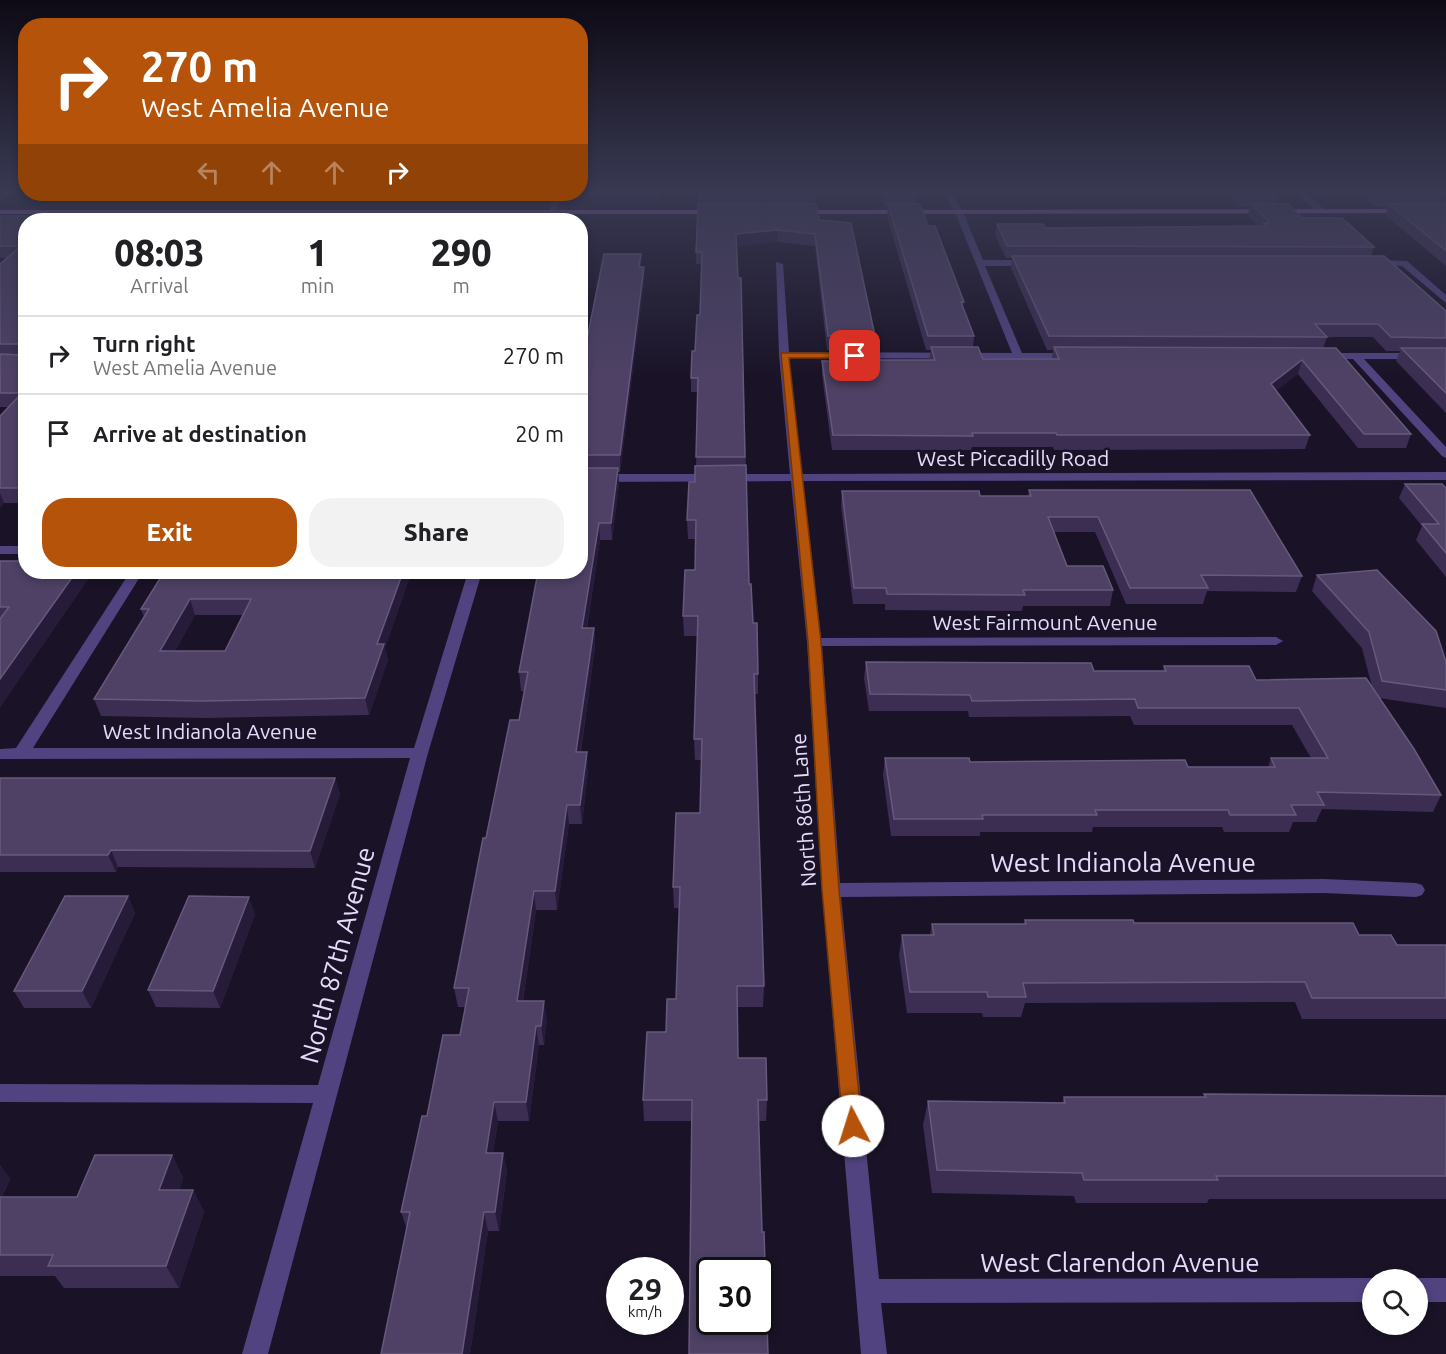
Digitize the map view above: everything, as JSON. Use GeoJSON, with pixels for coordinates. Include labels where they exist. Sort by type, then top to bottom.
{"type":"FeatureCollection","features":[{"type":"Feature","properties":{"kind":"street"},"geometry":{"type":"LineString","coordinates":[[975,253],[1018,356]]}},
{"type":"Feature","properties":{"kind":"street"},"geometry":{"type":"LineString","coordinates":[[979,262],[1038,263]]}},
{"type":"Feature","properties":{"kind":"street"},"geometry":{"type":"LineString","coordinates":[[1357,263],[1404,263],[1446,300]]}},
{"type":"Feature","properties":{"kind":"street","name":"North 86th Lane"},"geometry":{"type":"LineString","coordinates":[[779,264],[784,355],[814,642],[831,890],[874,1354]]}},
{"type":"Feature","properties":{"kind":"street"},"geometry":{"type":"LineString","coordinates":[[784,355],[1088,356]]}},
{"type":"Feature","properties":{"kind":"street"},"geometry":{"type":"LineString","coordinates":[[1309,356],[1446,356]]}},
{"type":"Feature","properties":{"kind":"street"},"geometry":{"type":"LineString","coordinates":[[1356,356],[1446,454]]}},
{"type":"Feature","properties":{"kind":"street","name":"West Piccadilly Road"},"geometry":{"type":"LineString","coordinates":[[588,478],[1446,476]]}},
{"type":"Feature","properties":{"kind":"street"},"geometry":{"type":"LineString","coordinates":[[0,550],[18,550]]}},
{"type":"Feature","properties":{"kind":"street"},"geometry":{"type":"LineString","coordinates":[[21,754],[132,579]]}},
{"type":"Feature","properties":{"kind":"street","name":"North 87th Avenue"},"geometry":{"type":"LineString","coordinates":[[255,1354],[420,753],[472,579]]}},
{"type":"Feature","properties":{"kind":"street","name":"West Fairmount Avenue"},"geometry":{"type":"LineString","coordinates":[[814,642],[1276,641]]}},
{"type":"Feature","properties":{"kind":"street","name":"West Indianola Avenue"},"geometry":{"type":"LineString","coordinates":[[0,754],[420,753]]}},
{"type":"Feature","properties":{"kind":"street","name":"West Indianola Avenue"},"geometry":{"type":"LineString","coordinates":[[831,890],[1324,886],[1416,890]]}},
{"type":"Feature","properties":{"kind":"street"},"geometry":{"type":"LineString","coordinates":[[0,1093],[328,1094]]}},
{"type":"Feature","properties":{"kind":"street","name":"West Clarendon Avenue"},"geometry":{"type":"LineString","coordinates":[[868,1291],[1362,1290]]}},
{"type":"Feature","properties":{"kind":"street"},"geometry":{"type":"LineString","coordinates":[[1428,1290],[1446,1290]]}},
{"type":"Feature","properties":{"kind":"building"},"geometry":{"type":"Polygon","coordinates":[[[13,253],[18,253],[18,344],[0,344],[0,264],[13,253]]]}},
{"type":"Feature","properties":{"kind":"building"},"geometry":{"type":"Polygon","coordinates":[[[702,253],[737,253],[738,278],[741,278],[745,457],[696,457],[698,378],[691,378],[697,315],[700,315],[702,253]]]}},
{"type":"Feature","properties":{"kind":"building"},"geometry":{"type":"Polygon","coordinates":[[[817,253],[857,253],[875,336],[828,336],[817,253]]]}},
{"type":"Feature","properties":{"kind":"building"},"geometry":{"type":"Polygon","coordinates":[[[903,253],[945,253],[974,336],[928,336],[903,253]]]}},
{"type":"Feature","properties":{"kind":"building"},"geometry":{"type":"Polygon","coordinates":[[[604,254],[641,254],[639,267],[644,267],[620,455],[588,455],[588,334],[604,254]]]}},
{"type":"Feature","properties":{"kind":"building"},"geometry":{"type":"Polygon","coordinates":[[[1012,256],[1384,256],[1446,311],[1446,338],[1391,337],[1378,324],[1315,324],[1327,337],[1049,336],[1012,256]]]}},
{"type":"Feature","properties":{"kind":"building"},"geometry":{"type":"Polygon","coordinates":[[[830,347],[877,347],[880,360],[935,360],[931,347],[978,347],[983,359],[1059,359],[1054,347],[1336,348],[1411,434],[1364,434],[1302,360],[1271,384],[1310,435],[972,433],[973,436],[833,435],[822,361],[832,361],[830,347]]]}},
{"type":"Feature","properties":{"kind":"building"},"geometry":{"type":"Polygon","coordinates":[[[1401,348],[1446,348],[1446,393],[1401,348]]]}},
{"type":"Feature","properties":{"kind":"building"},"geometry":{"type":"Polygon","coordinates":[[[0,354],[18,355],[18,393],[0,393],[0,354]]]}},
{"type":"Feature","properties":{"kind":"building"},"geometry":{"type":"Polygon","coordinates":[[[18,397],[18,488],[0,488],[0,416],[18,397]]]}},
{"type":"Feature","properties":{"kind":"building"},"geometry":{"type":"Polygon","coordinates":[[[746,465],[749,584],[751,584],[753,623],[757,623],[758,674],[754,674],[764,986],[737,986],[738,1058],[766,1058],[767,1100],[758,1100],[765,1257],[696,1257],[696,1335],[767,1335],[768,1354],[689,1354],[692,1100],[643,1100],[647,1032],[666,1032],[667,999],[676,999],[680,887],[673,887],[676,813],[700,813],[702,739],[694,739],[698,616],[683,616],[685,570],[695,570],[696,520],[687,520],[689,482],[695,482],[695,466],[746,465]]]}},
{"type":"Feature","properties":{"kind":"building"},"geometry":{"type":"Polygon","coordinates":[[[588,468],[618,468],[611,523],[599,523],[582,628],[594,628],[576,752],[587,752],[580,805],[567,805],[555,891],[534,891],[517,1001],[544,1001],[541,1026],[536,1026],[526,1102],[494,1102],[486,1153],[503,1153],[495,1212],[484,1212],[462,1354],[381,1354],[410,1212],[401,1212],[422,1116],[427,1116],[443,1035],[460,1035],[469,988],[454,988],[483,838],[486,838],[510,720],[519,720],[528,672],[519,672],[537,579],[588,579],[588,468]]]}},
{"type":"Feature","properties":{"kind":"building"},"geometry":{"type":"Polygon","coordinates":[[[1405,484],[1442,484],[1446,488],[1446,553],[1422,524],[1439,524],[1405,484]]]}},
{"type":"Feature","properties":{"kind":"building"},"geometry":{"type":"Polygon","coordinates":[[[1029,490],[1250,490],[1302,576],[1201,575],[1208,588],[1130,588],[1098,517],[1048,517],[1067,566],[1103,566],[1113,590],[1023,590],[1025,595],[887,594],[886,588],[854,588],[842,491],[979,491],[980,496],[1031,496],[1029,490]]]}},
{"type":"Feature","properties":{"kind":"building"},"geometry":{"type":"Polygon","coordinates":[[[0,561],[18,561],[18,579],[71,579],[0,679],[0,619],[9,607],[0,607],[0,561]]]}},
{"type":"Feature","properties":{"kind":"building"},"geometry":{"type":"Polygon","coordinates":[[[1377,570],[1436,631],[1446,662],[1446,690],[1382,681],[1369,632],[1317,575],[1377,570]]]}},
{"type":"Feature","properties":{"kind":"building"},"geometry":{"type":"Polygon","coordinates":[[[160,579],[400,579],[377,644],[384,644],[365,698],[201,701],[94,699],[149,609],[141,609],[160,579]],[[190,599],[160,651],[225,651],[251,599],[190,599]]]}},
{"type":"Feature","properties":{"kind":"building"},"geometry":{"type":"Polygon","coordinates":[[[866,662],[1091,663],[1094,671],[1166,671],[1164,666],[1249,666],[1256,680],[1366,678],[1414,749],[1441,795],[1317,792],[1324,805],[1291,805],[1296,815],[1230,815],[1228,810],[1095,810],[1097,815],[982,815],[983,819],[894,819],[885,758],[969,758],[970,762],[1185,760],[1188,767],[1275,767],[1271,758],[1328,758],[1299,708],[1138,708],[1135,699],[972,701],[970,695],[870,694],[866,662]]]}},
{"type":"Feature","properties":{"kind":"building"},"geometry":{"type":"Polygon","coordinates":[[[0,778],[335,778],[310,851],[111,850],[108,855],[0,855],[0,778]]]}},
{"type":"Feature","properties":{"kind":"building"},"geometry":{"type":"Polygon","coordinates":[[[65,896],[128,896],[82,991],[14,991],[65,896]]]}},
{"type":"Feature","properties":{"kind":"building"},"geometry":{"type":"Polygon","coordinates":[[[189,896],[249,897],[213,991],[148,990],[189,896]]]}},
{"type":"Feature","properties":{"kind":"building"},"geometry":{"type":"Polygon","coordinates":[[[1025,920],[1133,920],[1134,923],[1353,923],[1359,935],[1391,935],[1397,945],[1446,945],[1446,998],[1312,998],[1305,982],[1023,983],[1026,997],[988,997],[987,992],[910,992],[902,935],[934,935],[932,924],[1026,924],[1025,920]]]}},
{"type":"Feature","properties":{"kind":"building"},"geometry":{"type":"Polygon","coordinates":[[[1204,1094],[1446,1096],[1446,1176],[1216,1176],[1218,1180],[1084,1180],[1082,1173],[937,1170],[928,1101],[1065,1103],[1064,1097],[1206,1097],[1204,1094]]]}},
{"type":"Feature","properties":{"kind":"building"},"geometry":{"type":"Polygon","coordinates":[[[95,1155],[172,1155],[159,1190],[193,1190],[166,1266],[48,1266],[53,1255],[0,1255],[0,1197],[77,1197],[95,1155]]]}},
{"type":"Feature","properties":{"kind":"route"},"geometry":{"type":"LineString","coordinates":[[853,1126],[831,890],[814,642],[784,355],[855,356]]}}]}
